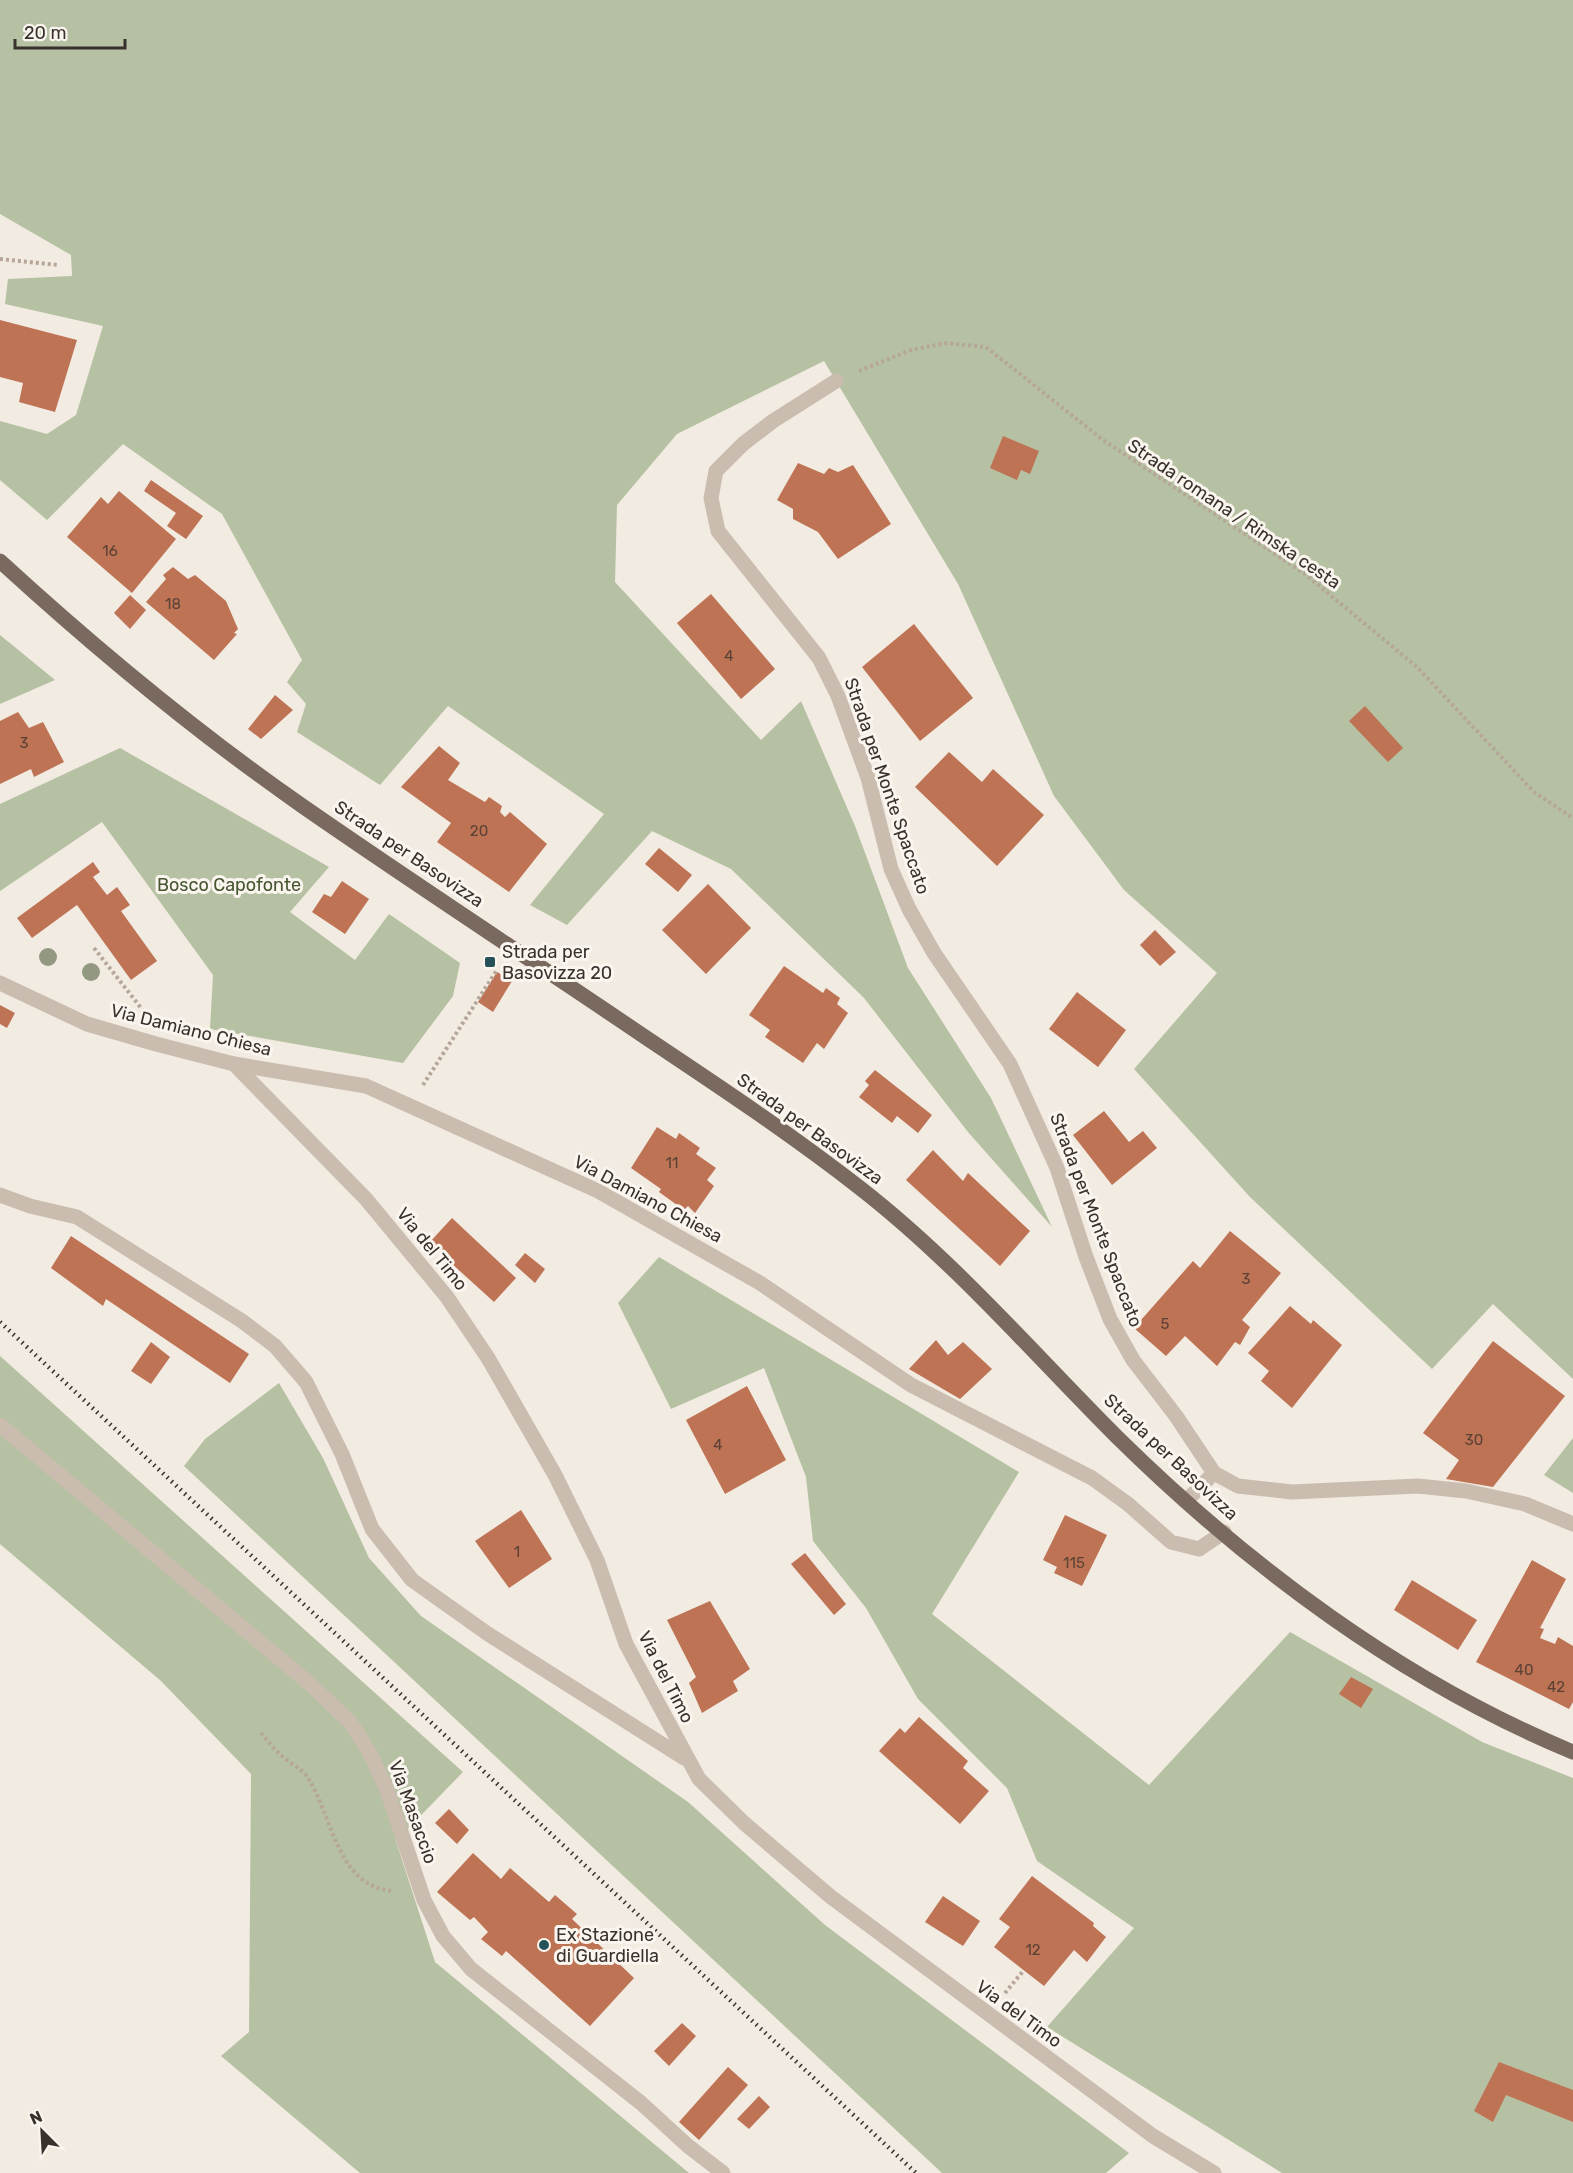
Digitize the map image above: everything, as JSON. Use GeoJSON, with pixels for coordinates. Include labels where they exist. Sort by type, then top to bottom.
{"type":"FeatureCollection","features":[{"type":"Feature","properties":{"kind":"main road","name":"Strada per Basovizza"},"geometry":{"type":"LineString","coordinates":[[0,561],[88,642],[190,725],[300,805],[762,1115],[864,1191],[944,1263],[1120,1440],[1186,1501],[1294,1590],[1430,1680],[1540,1739],[1573,1752]]}},
{"type":"Feature","properties":{"kind":"street","name":"Strada per Monte Spaccato"},"geometry":{"type":"LineString","coordinates":[[836,381],[773,421],[742,444],[716,471],[711,498],[717,531],[819,658],[838,696],[868,778],[891,868],[909,909],[934,953],[1014,1074],[1057,1168],[1086,1257],[1110,1319],[1133,1360],[1214,1473],[1238,1486],[1292,1492],[1418,1486],[1466,1491],[1525,1504],[1573,1524]]}},
{"type":"Feature","properties":{"kind":"street","name":"Via Damiano Chiesa"},"geometry":{"type":"LineString","coordinates":[[0,983],[87,1023],[234,1064],[366,1086],[598,1191],[668,1230],[760,1283],[911,1385],[1092,1478],[1128,1504],[1171,1542],[1199,1549],[1224,1532]]}},
{"type":"Feature","properties":{"kind":"street","name":"Via del Timo"},"geometry":{"type":"LineString","coordinates":[[234,1064],[366,1199],[447,1297],[488,1358],[555,1475],[597,1560],[626,1644],[699,1779],[744,1823],[831,1897],[1153,2136],[1214,2173]]}},
{"type":"Feature","properties":{"kind":"street"},"geometry":{"type":"LineString","coordinates":[[0,1195],[30,1206],[77,1217],[242,1321],[275,1346],[306,1382],[342,1454],[372,1529],[412,1580],[488,1634],[687,1760]]}},
{"type":"Feature","properties":{"kind":"street","name":"Via Masaccio"},"geometry":{"type":"LineString","coordinates":[[0,1425],[310,1684],[350,1722],[370,1753],[387,1790],[422,1893],[443,1936],[471,1969],[641,2103],[688,2146],[723,2173]]}},
{"type":"Feature","properties":{"kind":"street"},"geometry":{"type":"LineString","coordinates":[[1186,1501],[1214,1473]]}},
{"type":"Feature","properties":{"kind":"path"},"geometry":{"type":"LineString","coordinates":[[0,259],[58,265]]}},
{"type":"Feature","properties":{"kind":"path","name":"Strada romana / Rimska cesta"},"geometry":{"type":"LineString","coordinates":[[836,381],[910,350],[946,343],[986,347],[1103,440],[1305,574],[1418,668],[1534,792],[1573,818]]}},
{"type":"Feature","properties":{"kind":"path"},"geometry":{"type":"LineString","coordinates":[[409,1107],[512,946]]}},
{"type":"Feature","properties":{"kind":"path"},"geometry":{"type":"LineString","coordinates":[[94,948],[152,1022]]}},
{"type":"Feature","properties":{"kind":"path"},"geometry":{"type":"LineString","coordinates":[[261,1733],[280,1755],[307,1776],[325,1809],[347,1867],[367,1883],[382,1890],[422,1893]]}},
{"type":"Feature","properties":{"kind":"green space"},"geometry":{"type":"Polygon","coordinates":[[[0,0],[1573,0],[1573,1379],[1493,1304],[1432,1369],[1250,1197],[1134,1069],[1217,973],[1124,890],[1054,796],[958,584],[824,361],[677,434],[617,505],[615,582],[761,740],[801,701],[855,826],[908,968],[991,1098],[1052,1227],[968,1132],[864,998],[731,869],[652,831],[567,925],[530,905],[604,814],[448,706],[380,785],[297,732],[306,704],[287,682],[302,660],[222,514],[123,444],[47,520],[0,480],[0,421],[47,434],[76,415],[103,326],[5,304],[8,279],[72,276],[71,255],[0,214],[0,0]]]}},
{"type":"Feature","properties":{"kind":"green space"},"geometry":{"type":"Polygon","coordinates":[[[0,635],[55,680],[0,704],[0,635]]]}},
{"type":"Feature","properties":{"kind":"green space","name":"Bosco Capofonte"},"geometry":{"type":"Polygon","coordinates":[[[120,748],[329,867],[290,912],[355,960],[389,914],[460,963],[453,996],[403,1063],[210,1029],[213,975],[102,822],[0,891],[0,804],[120,748]]]}},
{"type":"Feature","properties":{"kind":"green space"},"geometry":{"type":"Polygon","coordinates":[[[659,1257],[1019,1472],[932,1614],[1149,1785],[1290,1632],[1482,1742],[1573,1778],[1573,2173],[1282,2173],[1047,2027],[1134,1928],[1037,1861],[1007,1788],[918,1699],[866,1608],[813,1541],[806,1477],[764,1368],[671,1409],[618,1303],[659,1257]]]}},
{"type":"Feature","properties":{"kind":"green space"},"geometry":{"type":"Polygon","coordinates":[[[0,1356],[463,1772],[396,1841],[435,1962],[689,2173],[360,2173],[221,2056],[249,2032],[251,1774],[161,1681],[0,1544],[0,1356]]]}},
{"type":"Feature","properties":{"kind":"green space"},"geometry":{"type":"Polygon","coordinates":[[[279,1383],[323,1458],[369,1558],[421,1616],[688,1802],[825,1925],[1129,2153],[1106,2173],[942,2173],[184,1466],[205,1439],[279,1383]]]}},
{"type":"Feature","properties":{"kind":"green space"},"geometry":{"type":"Polygon","coordinates":[[[1573,1438],[1573,1493],[1544,1475],[1573,1438]]]}},
{"type":"Feature","properties":{"kind":"building"},"geometry":{"type":"Polygon","coordinates":[[[0,320],[77,340],[55,412],[19,402],[23,383],[0,377],[0,320]]]}},
{"type":"Feature","properties":{"kind":"building"},"geometry":{"type":"Polygon","coordinates":[[[1003,436],[1039,451],[1030,474],[1021,470],[1017,480],[990,468],[1003,436]]]}},
{"type":"Feature","properties":{"kind":"building"},"geometry":{"type":"Polygon","coordinates":[[[798,463],[824,474],[829,468],[838,472],[853,465],[891,524],[838,559],[818,532],[793,519],[793,509],[777,500],[798,463]]]}},
{"type":"Feature","properties":{"kind":"building"},"geometry":{"type":"Polygon","coordinates":[[[151,480],[203,516],[186,539],[167,526],[176,513],[144,491],[151,480]]]}},
{"type":"Feature","properties":{"kind":"building"},"geometry":{"type":"Polygon","coordinates":[[[119,491],[176,539],[132,593],[67,537],[101,497],[108,504],[119,491]]]}},
{"type":"Feature","properties":{"kind":"building"},"geometry":{"type":"Polygon","coordinates":[[[173,567],[188,579],[195,575],[226,601],[238,629],[234,633],[237,634],[214,660],[146,602],[166,579],[163,575],[173,567]]]}},
{"type":"Feature","properties":{"kind":"building"},"geometry":{"type":"Polygon","coordinates":[[[711,594],[775,669],[741,699],[677,623],[711,594]]]}},
{"type":"Feature","properties":{"kind":"building"},"geometry":{"type":"Polygon","coordinates":[[[130,595],[146,610],[130,629],[114,613],[130,595]]]}},
{"type":"Feature","properties":{"kind":"building"},"geometry":{"type":"Polygon","coordinates":[[[914,624],[973,698],[920,741],[862,667],[914,624]]]}},
{"type":"Feature","properties":{"kind":"building"},"geometry":{"type":"Polygon","coordinates":[[[275,695],[293,710],[261,739],[248,729],[275,695]]]}},
{"type":"Feature","properties":{"kind":"building"},"geometry":{"type":"Polygon","coordinates":[[[1365,706],[1403,748],[1388,762],[1349,721],[1365,706]]]}},
{"type":"Feature","properties":{"kind":"building"},"geometry":{"type":"Polygon","coordinates":[[[18,712],[29,728],[43,722],[64,762],[34,777],[31,769],[0,784],[0,721],[18,712]]]}},
{"type":"Feature","properties":{"kind":"building"},"geometry":{"type":"Polygon","coordinates":[[[439,746],[460,763],[448,780],[485,802],[489,797],[502,806],[500,812],[505,817],[510,812],[547,844],[509,892],[437,842],[451,823],[401,787],[439,746]]]}},
{"type":"Feature","properties":{"kind":"building"},"geometry":{"type":"Polygon","coordinates":[[[949,752],[982,782],[993,769],[1044,815],[997,866],[915,787],[949,752]]]}},
{"type":"Feature","properties":{"kind":"building"},"geometry":{"type":"Polygon","coordinates":[[[659,848],[692,875],[678,892],[645,864],[659,848]]]}},
{"type":"Feature","properties":{"kind":"building"},"geometry":{"type":"Polygon","coordinates":[[[93,862],[100,872],[93,877],[107,895],[117,887],[130,905],[121,911],[157,961],[131,980],[77,905],[32,938],[17,918],[93,862]]]}},
{"type":"Feature","properties":{"kind":"building"},"geometry":{"type":"Polygon","coordinates":[[[342,881],[369,899],[345,934],[312,912],[324,894],[331,897],[342,881]]]}},
{"type":"Feature","properties":{"kind":"building"},"geometry":{"type":"Polygon","coordinates":[[[708,884],[751,928],[706,974],[662,930],[708,884]]]}},
{"type":"Feature","properties":{"kind":"building"},"geometry":{"type":"Polygon","coordinates":[[[1155,930],[1176,952],[1160,966],[1140,945],[1155,930]]]}},
{"type":"Feature","properties":{"kind":"building"},"geometry":{"type":"Polygon","coordinates":[[[784,966],[823,993],[826,988],[840,998],[837,1004],[848,1013],[824,1049],[817,1043],[803,1063],[765,1037],[770,1030],[749,1015],[784,966]]]}},
{"type":"Feature","properties":{"kind":"building"},"geometry":{"type":"Polygon","coordinates":[[[497,972],[512,981],[493,1012],[478,1002],[497,972]]]}},
{"type":"Feature","properties":{"kind":"building"},"geometry":{"type":"Polygon","coordinates":[[[1077,992],[1126,1030],[1098,1067],[1049,1029],[1077,992]]]}},
{"type":"Feature","properties":{"kind":"building"},"geometry":{"type":"Polygon","coordinates":[[[0,1005],[15,1013],[7,1028],[0,1024],[0,1005]]]}},
{"type":"Feature","properties":{"kind":"building"},"geometry":{"type":"Polygon","coordinates":[[[875,1070],[932,1115],[918,1133],[897,1116],[892,1123],[859,1097],[869,1085],[865,1081],[875,1070]]]}},
{"type":"Feature","properties":{"kind":"building"},"geometry":{"type":"Polygon","coordinates":[[[1104,1111],[1129,1142],[1143,1131],[1157,1148],[1112,1185],[1073,1135],[1104,1111]]]}},
{"type":"Feature","properties":{"kind":"building"},"geometry":{"type":"Polygon","coordinates":[[[657,1127],[676,1139],[679,1133],[700,1148],[696,1154],[716,1168],[707,1180],[714,1186],[695,1213],[688,1206],[684,1210],[659,1192],[661,1189],[631,1168],[657,1127]]]}},
{"type":"Feature","properties":{"kind":"building"},"geometry":{"type":"Polygon","coordinates":[[[933,1150],[963,1181],[968,1173],[1030,1231],[1000,1266],[906,1180],[933,1150]]]}},
{"type":"Feature","properties":{"kind":"building"},"geometry":{"type":"Polygon","coordinates":[[[452,1218],[516,1278],[494,1302],[429,1243],[452,1218]]]}},
{"type":"Feature","properties":{"kind":"building"},"geometry":{"type":"Polygon","coordinates":[[[1230,1231],[1281,1273],[1242,1320],[1250,1327],[1240,1345],[1235,1342],[1217,1366],[1185,1336],[1166,1356],[1134,1328],[1193,1261],[1200,1268],[1230,1231]]]}},
{"type":"Feature","properties":{"kind":"building"},"geometry":{"type":"Polygon","coordinates":[[[71,1236],[249,1354],[230,1383],[106,1299],[103,1306],[51,1268],[71,1236]]]}},
{"type":"Feature","properties":{"kind":"building"},"geometry":{"type":"Polygon","coordinates":[[[525,1253],[545,1269],[535,1283],[515,1265],[525,1253]]]}},
{"type":"Feature","properties":{"kind":"building"},"geometry":{"type":"Polygon","coordinates":[[[1290,1306],[1311,1324],[1313,1320],[1342,1345],[1292,1408],[1261,1381],[1269,1371],[1248,1353],[1290,1306]]]}},
{"type":"Feature","properties":{"kind":"building"},"geometry":{"type":"Polygon","coordinates":[[[936,1340],[948,1355],[963,1342],[992,1369],[960,1399],[909,1369],[936,1340]]]}},
{"type":"Feature","properties":{"kind":"building"},"geometry":{"type":"Polygon","coordinates":[[[1493,1341],[1565,1396],[1493,1487],[1446,1479],[1459,1460],[1423,1433],[1493,1341]]]}},
{"type":"Feature","properties":{"kind":"building"},"geometry":{"type":"Polygon","coordinates":[[[151,1342],[170,1357],[151,1384],[131,1371],[151,1342]]]}},
{"type":"Feature","properties":{"kind":"building"},"geometry":{"type":"Polygon","coordinates":[[[747,1386],[786,1460],[725,1494],[686,1420],[747,1386]]]}},
{"type":"Feature","properties":{"kind":"building"},"geometry":{"type":"Polygon","coordinates":[[[521,1510],[552,1559],[509,1588],[475,1541],[521,1510]]]}},
{"type":"Feature","properties":{"kind":"building"},"geometry":{"type":"Polygon","coordinates":[[[1065,1515],[1107,1535],[1082,1586],[1054,1573],[1057,1567],[1043,1560],[1065,1515]]]}},
{"type":"Feature","properties":{"kind":"building"},"geometry":{"type":"Polygon","coordinates":[[[805,1553],[846,1604],[834,1615],[791,1564],[805,1553]]]}},
{"type":"Feature","properties":{"kind":"building"},"geometry":{"type":"Polygon","coordinates":[[[1532,1560],[1566,1579],[1540,1628],[1544,1629],[1540,1638],[1555,1644],[1558,1637],[1573,1646],[1573,1702],[1569,1709],[1476,1662],[1532,1560]]]}},
{"type":"Feature","properties":{"kind":"building"},"geometry":{"type":"Polygon","coordinates":[[[1412,1580],[1477,1620],[1458,1650],[1394,1610],[1412,1580]]]}},
{"type":"Feature","properties":{"kind":"building"},"geometry":{"type":"Polygon","coordinates":[[[710,1601],[750,1669],[733,1681],[738,1691],[702,1713],[689,1683],[696,1677],[667,1620],[710,1601]]]}},
{"type":"Feature","properties":{"kind":"building"},"geometry":{"type":"Polygon","coordinates":[[[1351,1677],[1373,1689],[1361,1708],[1339,1694],[1351,1677]]]}},
{"type":"Feature","properties":{"kind":"building"},"geometry":{"type":"Polygon","coordinates":[[[919,1717],[968,1761],[963,1768],[989,1791],[960,1824],[879,1751],[900,1728],[905,1733],[919,1717]]]}},
{"type":"Feature","properties":{"kind":"building"},"geometry":{"type":"Polygon","coordinates":[[[449,1809],[469,1830],[457,1844],[435,1823],[449,1809]]]}},
{"type":"Feature","properties":{"kind":"building","name":"Ex Stazione di Guardiella"},"geometry":{"type":"Polygon","coordinates":[[[473,1853],[501,1879],[510,1868],[549,1902],[555,1895],[577,1914],[572,1919],[634,1978],[590,2026],[506,1951],[502,1956],[481,1939],[488,1932],[474,1917],[470,1920],[437,1892],[473,1853]]]}},
{"type":"Feature","properties":{"kind":"building"},"geometry":{"type":"Polygon","coordinates":[[[1032,1876],[1094,1923],[1093,1926],[1106,1937],[1087,1962],[1074,1950],[1044,1986],[994,1947],[1010,1927],[999,1919],[1032,1876]]]}},
{"type":"Feature","properties":{"kind":"building"},"geometry":{"type":"Polygon","coordinates":[[[943,1896],[980,1921],[963,1946],[925,1922],[943,1896]]]}},
{"type":"Feature","properties":{"kind":"building"},"geometry":{"type":"Polygon","coordinates":[[[682,2023],[696,2036],[669,2066],[654,2051],[682,2023]]]}},
{"type":"Feature","properties":{"kind":"building"},"geometry":{"type":"Polygon","coordinates":[[[1499,2062],[1573,2090],[1573,2122],[1506,2095],[1493,2122],[1474,2111],[1499,2062]]]}},
{"type":"Feature","properties":{"kind":"building"},"geometry":{"type":"Polygon","coordinates":[[[728,2067],[748,2085],[699,2140],[679,2122],[728,2067]]]}},
{"type":"Feature","properties":{"kind":"building"},"geometry":{"type":"Polygon","coordinates":[[[759,2096],[770,2107],[749,2129],[737,2119],[759,2096]]]}},
{"type":"Feature","properties":{"kind":"railway"},"geometry":{"type":"LineString","coordinates":[[0,1322],[916,2173]]}},
{"type":"Feature","properties":{"kind":"place","name":"Strada per Basovizza 20"},"geometry":{"type":"Point","coordinates":[490,962]}},
{"type":"Feature","properties":{"kind":"place","name":"Ex Stazione di Guardiella"},"geometry":{"type":"Point","coordinates":[544,1945]}}]}
